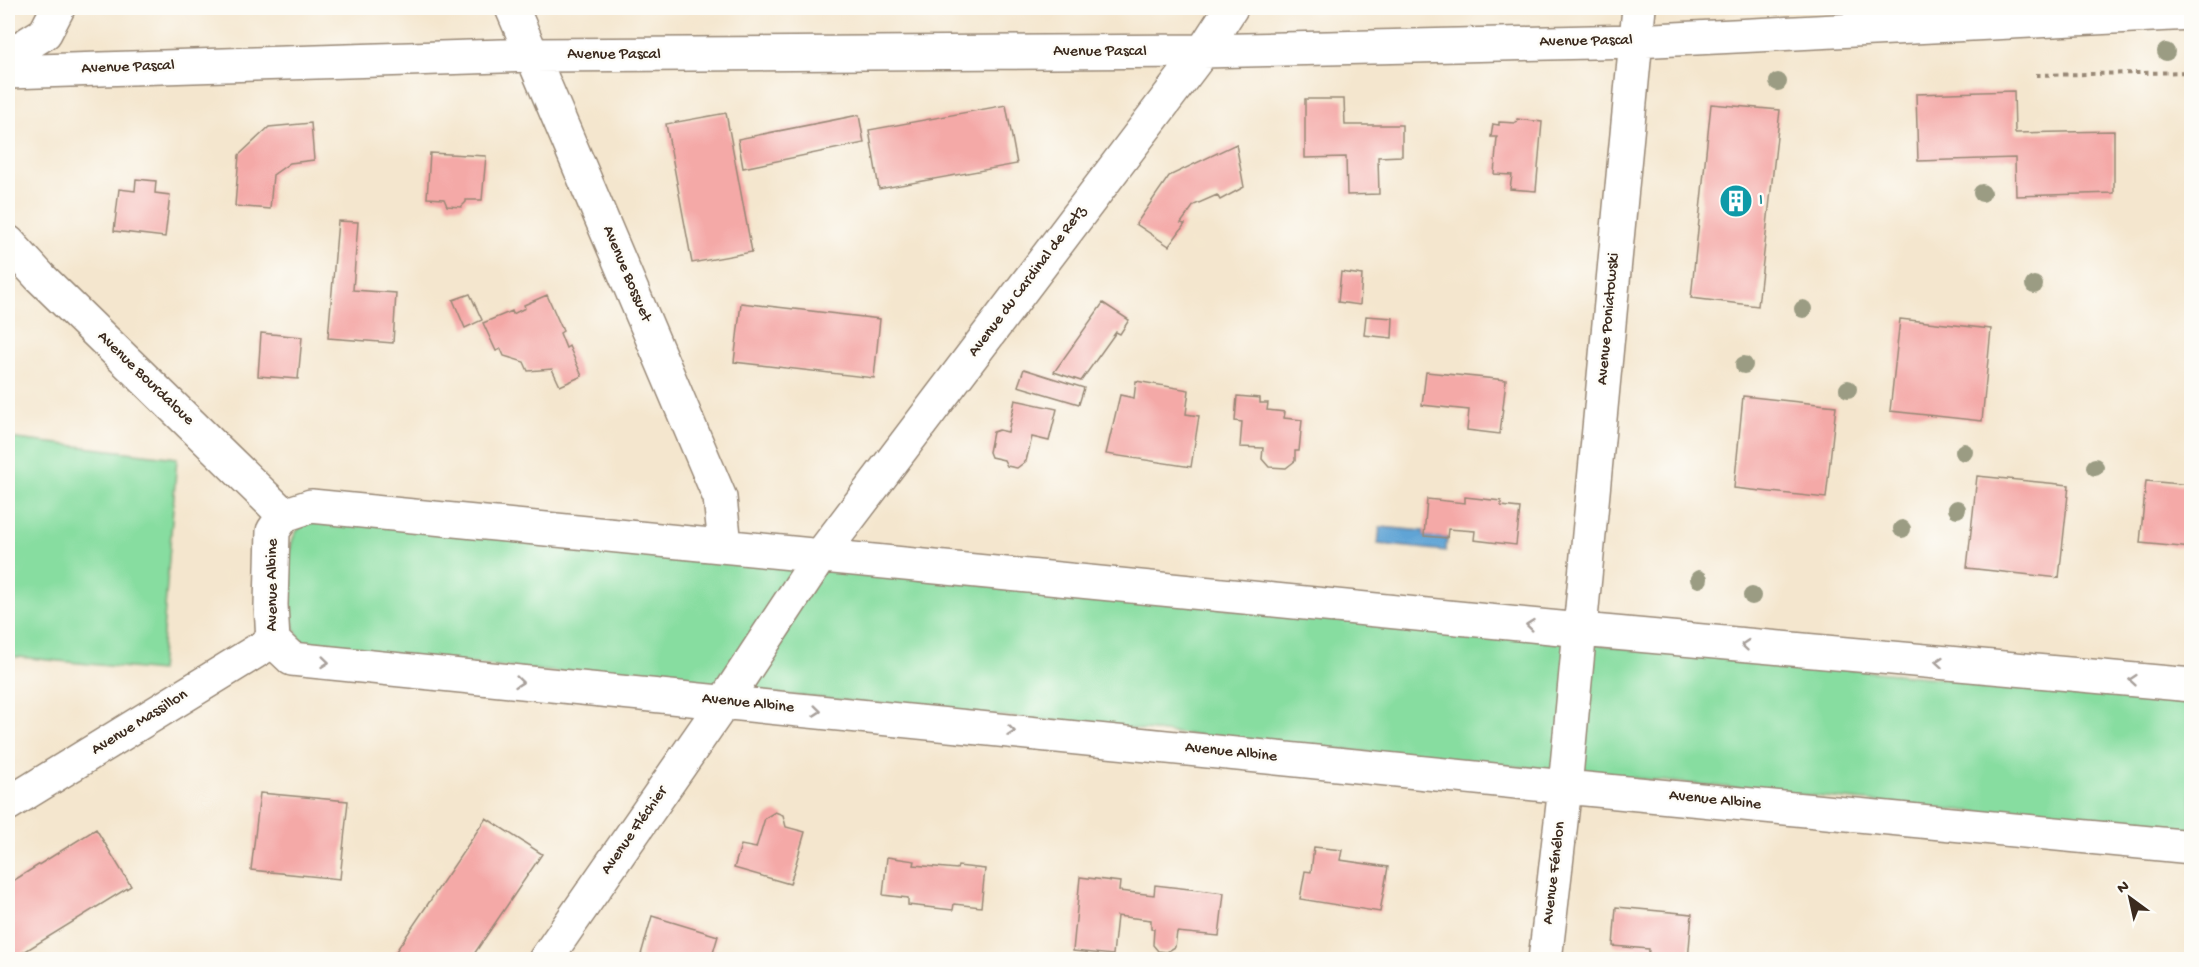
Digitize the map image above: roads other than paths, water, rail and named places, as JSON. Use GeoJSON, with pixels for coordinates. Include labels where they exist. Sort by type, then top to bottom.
{"type":"FeatureCollection","features":[{"type":"Feature","properties":{"kind":"street"},"geometry":{"type":"LineString","coordinates":[[8,56],[45,33],[58,8]]}},
{"type":"Feature","properties":{"kind":"street","name":"Avenue Bossuet"},"geometry":{"type":"LineString","coordinates":[[512,8],[720,498],[725,545]]}},
{"type":"Feature","properties":{"kind":"street","name":"Avenue du Cardinal de Retz"},"geometry":{"type":"LineString","coordinates":[[724,702],[821,555],[1203,51],[1231,8]]}},
{"type":"Feature","properties":{"kind":"street","name":"Avenue Poniatowski"},"geometry":{"type":"LineString","coordinates":[[1565,787],[1639,8]]}},
{"type":"Feature","properties":{"kind":"street","name":"Avenue Pascal"},"geometry":{"type":"LineString","coordinates":[[8,72],[533,55],[1203,51],[1635,41],[2192,13]]}},
{"type":"Feature","properties":{"kind":"street","name":"Avenue Bourdaloue"},"geometry":{"type":"LineString","coordinates":[[8,242],[40,277],[284,515]]}},
{"type":"Feature","properties":{"kind":"street","name":"Avenue Albine"},"geometry":{"type":"LineString","coordinates":[[2192,685],[1581,630],[311,506],[284,515],[273,531],[271,605],[273,641],[292,659],[1565,787],[2192,847]]}},
{"type":"Feature","properties":{"kind":"street","name":"Avenue Massillon"},"geometry":{"type":"LineString","coordinates":[[8,804],[273,641]]}},
{"type":"Feature","properties":{"kind":"street","name":"Avenue Fléchier"},"geometry":{"type":"LineString","coordinates":[[545,960],[724,702]]}},
{"type":"Feature","properties":{"kind":"street","name":"Avenue Fénélon"},"geometry":{"type":"LineString","coordinates":[[1545,960],[1565,787]]}},
{"type":"Feature","properties":{"kind":"water"},"geometry":{"type":"Polygon","coordinates":[[[1380,527],[1424,531],[1424,536],[1447,538],[1446,551],[1378,544],[1380,527]]]}},
{"type":"Feature","properties":{"kind":"place","name":"I"},"geometry":{"type":"Point","coordinates":[1736,201]}}]}
